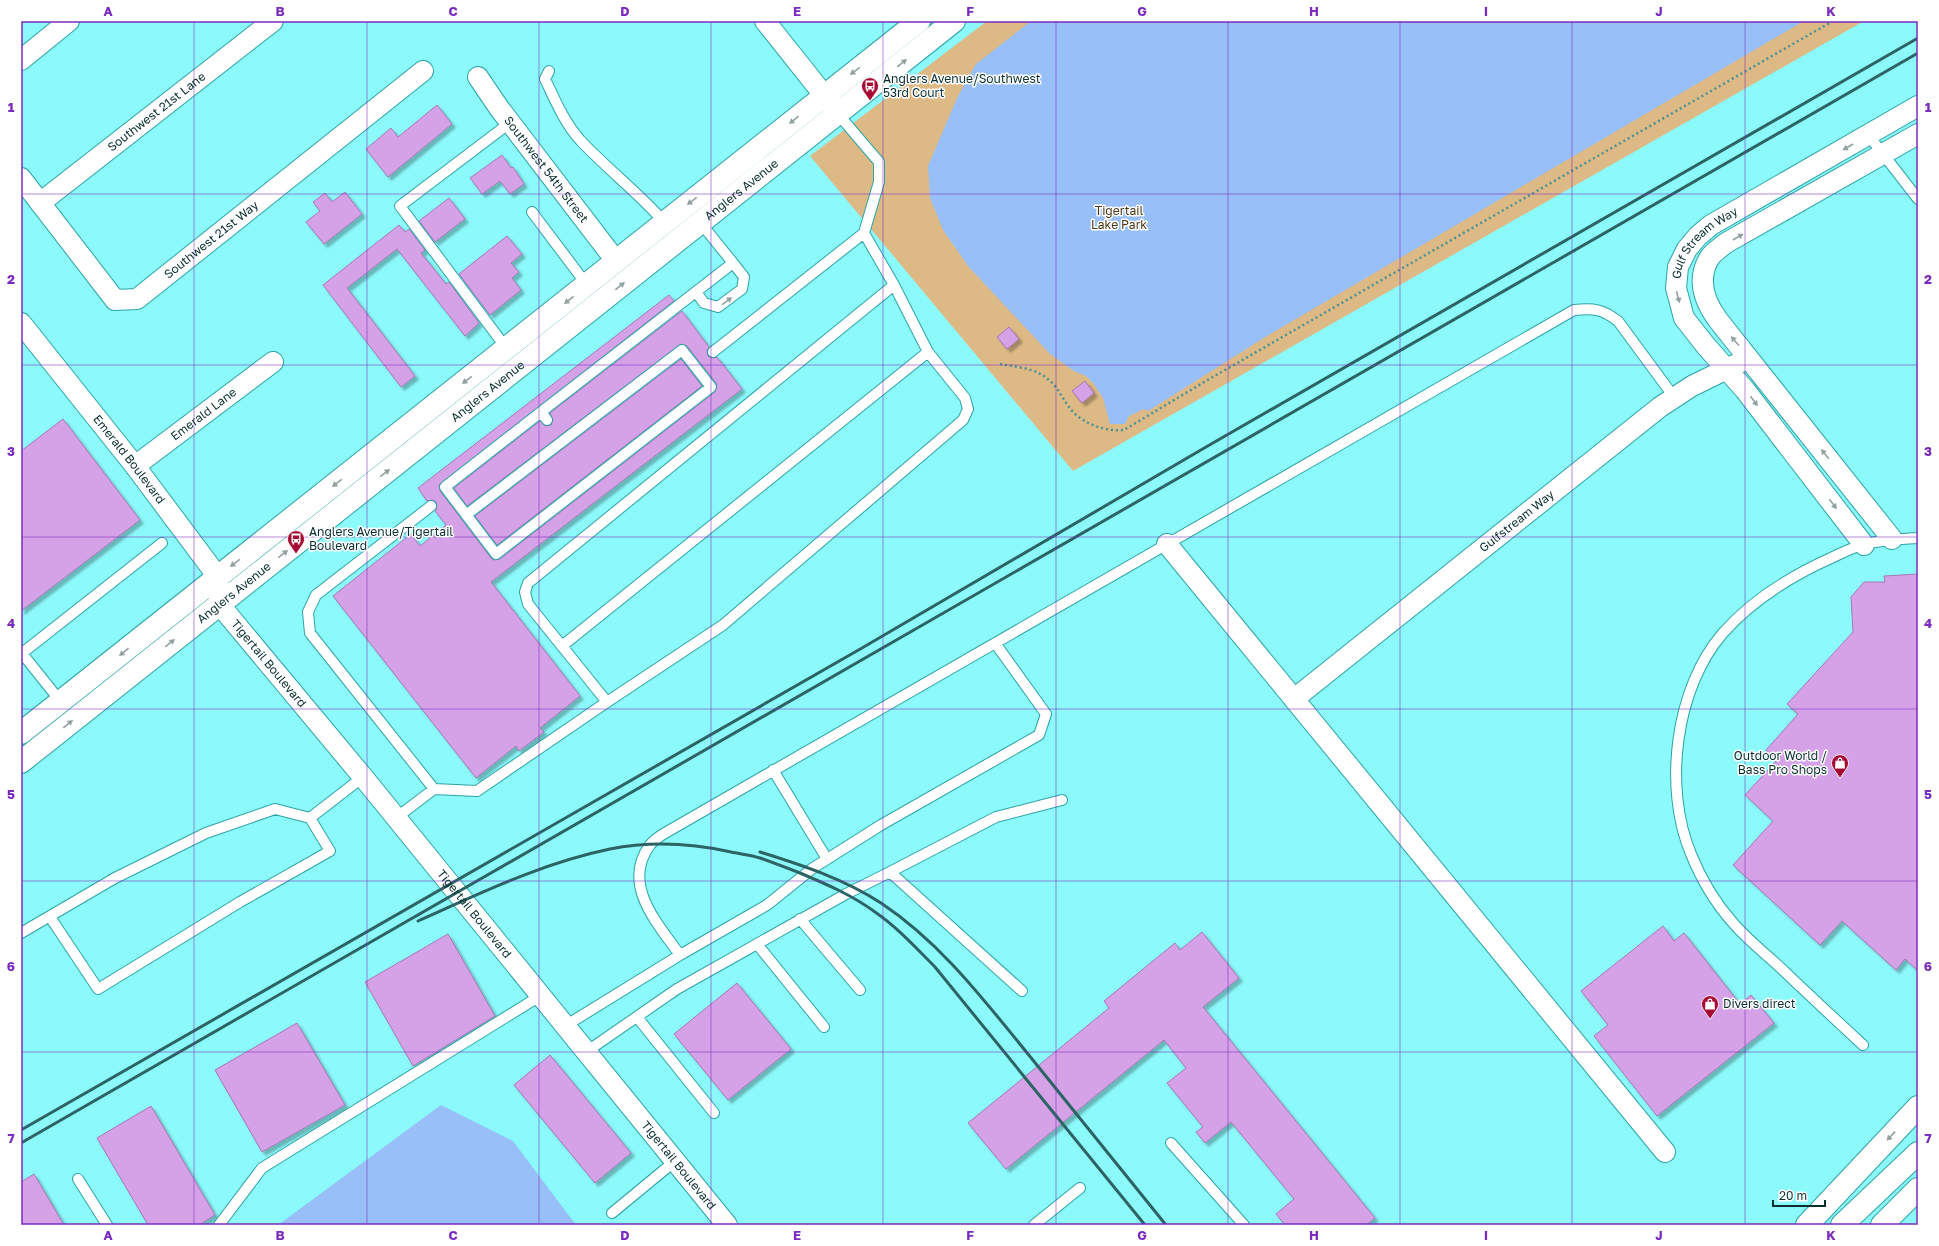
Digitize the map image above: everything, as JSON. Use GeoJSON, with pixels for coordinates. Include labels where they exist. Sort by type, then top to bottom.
{"type":"FeatureCollection","features":[{"type":"Feature","properties":{"kind":"main road","name":"Anglers Avenue"},"geometry":{"type":"LineString","coordinates":[[21,733],[919,21]]}},
{"type":"Feature","properties":{"kind":"main road","name":"Anglers Avenue"},"geometry":{"type":"LineString","coordinates":[[21,762],[954,21]]}},
{"type":"Feature","properties":{"kind":"main road"},"geometry":{"type":"LineString","coordinates":[[1807,1225],[1918,1107]]}},
{"type":"Feature","properties":{"kind":"main road"},"geometry":{"type":"LineString","coordinates":[[1842,1225],[1918,1153]]}},
{"type":"Feature","properties":{"kind":"main road"},"geometry":{"type":"LineString","coordinates":[[1882,1225],[1918,1189]]}},
{"type":"Feature","properties":{"kind":"street"},"geometry":{"type":"LineString","coordinates":[[21,60],[69,21]]}},
{"type":"Feature","properties":{"kind":"street","name":"Southwest 21st Lane"},"geometry":{"type":"LineString","coordinates":[[40,203],[273,21]]}},
{"type":"Feature","properties":{"kind":"street"},"geometry":{"type":"LineString","coordinates":[[765,21],[838,114]]}},
{"type":"Feature","properties":{"kind":"street","name":"Southwest 21st Way"},"geometry":{"type":"LineString","coordinates":[[21,178],[115,300],[137,299],[423,71]]}},
{"type":"Feature","properties":{"kind":"street","name":"Southwest 54th Street"},"geometry":{"type":"LineString","coordinates":[[478,77],[510,122],[616,261]]}},
{"type":"Feature","properties":{"kind":"street","name":"Gulf Stream Way"},"geometry":{"type":"LineString","coordinates":[[1864,545],[1728,369],[1706,346],[1684,318],[1676,288],[1678,267],[1687,249],[1698,236],[1711,225],[1918,106]]}},
{"type":"Feature","properties":{"kind":"street","name":"Gulf Stream Way"},"geometry":{"type":"LineString","coordinates":[[1892,539],[1708,306],[1702,291],[1703,273],[1711,256],[1726,243],[1918,134]]}},
{"type":"Feature","properties":{"kind":"street","name":"Emerald Boulevard"},"geometry":{"type":"LineString","coordinates":[[21,323],[135,466],[218,577]]}},
{"type":"Feature","properties":{"kind":"street","name":"Gulfstream Way"},"geometry":{"type":"LineString","coordinates":[[1294,699],[1674,397],[1749,358]]}},
{"type":"Feature","properties":{"kind":"street","name":"Emerald Lane"},"geometry":{"type":"LineString","coordinates":[[135,466],[273,362]]}},
{"type":"Feature","properties":{"kind":"street"},"geometry":{"type":"LineString","coordinates":[[1167,544],[1665,1152]]}},
{"type":"Feature","properties":{"kind":"street"},"geometry":{"type":"LineString","coordinates":[[218,577],[219,604]]}},
{"type":"Feature","properties":{"kind":"street","name":"Tigertail Boulevard"},"geometry":{"type":"LineString","coordinates":[[219,604],[363,777],[727,1225]]}},
{"type":"Feature","properties":{"kind":"lane"},"geometry":{"type":"LineString","coordinates":[[549,71],[545,79],[565,120],[579,139],[647,202],[665,223]]}},
{"type":"Feature","properties":{"kind":"lane"},"geometry":{"type":"LineString","coordinates":[[713,352],[864,233],[879,182],[879,162],[838,114]]}},
{"type":"Feature","properties":{"kind":"lane"},"geometry":{"type":"LineString","coordinates":[[507,349],[400,206],[510,122]]}},
{"type":"Feature","properties":{"kind":"lane"},"geometry":{"type":"LineString","coordinates":[[1868,136],[1918,199]]}},
{"type":"Feature","properties":{"kind":"lane"},"geometry":{"type":"LineString","coordinates":[[532,212],[587,285]]}},
{"type":"Feature","properties":{"kind":"lane"},"geometry":{"type":"LineString","coordinates":[[696,292],[704,303],[718,307],[742,289],[744,277],[700,222]]}},
{"type":"Feature","properties":{"kind":"lane"},"geometry":{"type":"LineString","coordinates":[[396,818],[434,789],[477,791],[723,625],[963,420],[968,409],[965,398],[928,352],[894,285],[864,233]]}},
{"type":"Feature","properties":{"kind":"lane"},"geometry":{"type":"LineString","coordinates":[[466,515],[682,350],[711,387],[496,554],[466,515],[445,487],[544,416],[733,263]]}},
{"type":"Feature","properties":{"kind":"lane"},"geometry":{"type":"LineString","coordinates":[[607,702],[528,604],[525,592],[528,583],[894,285]]}},
{"type":"Feature","properties":{"kind":"lane"},"geometry":{"type":"LineString","coordinates":[[680,955],[658,924],[642,896],[638,871],[650,844],[665,833],[1574,310],[1592,308],[1606,312],[1618,321],[1674,397]]}},
{"type":"Feature","properties":{"kind":"lane"},"geometry":{"type":"LineString","coordinates":[[562,646],[928,352]]}},
{"type":"Feature","properties":{"kind":"lane"},"geometry":{"type":"LineString","coordinates":[[431,506],[316,595],[308,612],[310,633],[434,789]]}},
{"type":"Feature","properties":{"kind":"lane"},"geometry":{"type":"LineString","coordinates":[[1863,1044],[1734,924],[1715,899],[1691,854],[1684,834],[1677,801],[1675,771],[1677,743],[1692,686],[1705,661],[1722,634],[1744,611],[1779,585],[1816,565],[1864,545],[1892,539],[1918,538]]}},
{"type":"Feature","properties":{"kind":"lane"},"geometry":{"type":"LineString","coordinates":[[61,702],[21,653],[162,543]]}},
{"type":"Feature","properties":{"kind":"lane"},"geometry":{"type":"LineString","coordinates":[[565,1026],[680,955],[767,905],[813,868],[881,825],[1039,735],[1046,714],[995,643]]}},
{"type":"Feature","properties":{"kind":"lane"},"geometry":{"type":"LineString","coordinates":[[773,770],[827,860]]}},
{"type":"Feature","properties":{"kind":"lane"},"geometry":{"type":"LineString","coordinates":[[310,818],[363,777]]}},
{"type":"Feature","properties":{"kind":"lane"},"geometry":{"type":"LineString","coordinates":[[586,1052],[677,989],[846,894],[996,817],[1062,800]]}},
{"type":"Feature","properties":{"kind":"lane"},"geometry":{"type":"LineString","coordinates":[[21,934],[116,878],[206,833],[274,809],[310,818],[330,851],[240,902],[98,989],[50,917]]}},
{"type":"Feature","properties":{"kind":"lane"},"geometry":{"type":"LineString","coordinates":[[890,872],[955,933],[1022,991]]}},
{"type":"Feature","properties":{"kind":"lane"},"geometry":{"type":"LineString","coordinates":[[800,919],[860,990]]}},
{"type":"Feature","properties":{"kind":"lane"},"geometry":{"type":"LineString","coordinates":[[757,944],[824,1027]]}},
{"type":"Feature","properties":{"kind":"lane"},"geometry":{"type":"LineString","coordinates":[[220,1225],[262,1168],[540,996]]}},
{"type":"Feature","properties":{"kind":"lane"},"geometry":{"type":"LineString","coordinates":[[637,1017],[714,1113]]}},
{"type":"Feature","properties":{"kind":"lane"},"geometry":{"type":"LineString","coordinates":[[1171,1143],[1244,1225]]}},
{"type":"Feature","properties":{"kind":"lane"},"geometry":{"type":"LineString","coordinates":[[612,1213],[675,1161]]}},
{"type":"Feature","properties":{"kind":"lane"},"geometry":{"type":"LineString","coordinates":[[78,1179],[107,1225]]}},
{"type":"Feature","properties":{"kind":"lane"},"geometry":{"type":"LineString","coordinates":[[1034,1225],[1080,1188]]}},
{"type":"Feature","properties":{"kind":"path"},"geometry":{"type":"LineString","coordinates":[[1000,364],[1026,368],[1043,375],[1055,386],[1071,411],[1086,422],[1109,430],[1124,430],[1211,378],[1833,21]]}},
{"type":"Feature","properties":{"kind":"green space","name":"Tigertail Lake Park"},"geometry":{"type":"Polygon","coordinates":[[[987,21],[1864,21],[1073,471],[810,156],[987,21]]]}},
{"type":"Feature","properties":{"kind":"water","name":"Tigertail Lake Park"},"geometry":{"type":"Polygon","coordinates":[[[1031,21],[1804,21],[1267,336],[1148,411],[1144,409],[1129,416],[1125,424],[1110,424],[1103,398],[1093,383],[1086,376],[1074,371],[1050,354],[968,266],[943,230],[930,198],[928,166],[958,96],[976,64],[1031,21]]]}},
{"type":"Feature","properties":{"kind":"water"},"geometry":{"type":"Polygon","coordinates":[[[441,1105],[513,1141],[576,1225],[278,1225],[441,1105]]]}},
{"type":"Feature","properties":{"kind":"building"},"geometry":{"type":"Polygon","coordinates":[[[437,105],[452,124],[388,177],[366,149],[391,128],[398,137],[437,105]]]}},
{"type":"Feature","properties":{"kind":"building"},"geometry":{"type":"Polygon","coordinates":[[[502,155],[511,168],[513,167],[524,184],[510,194],[500,181],[482,194],[470,178],[502,155]]]}},
{"type":"Feature","properties":{"kind":"building"},"geometry":{"type":"Polygon","coordinates":[[[345,192],[362,214],[324,244],[306,222],[320,211],[313,202],[325,193],[332,202],[345,192]]]}},
{"type":"Feature","properties":{"kind":"building"},"geometry":{"type":"Polygon","coordinates":[[[449,198],[465,219],[435,242],[419,221],[449,198]]]}},
{"type":"Feature","properties":{"kind":"building"},"geometry":{"type":"Polygon","coordinates":[[[399,225],[405,232],[409,229],[425,250],[421,253],[446,284],[449,282],[479,323],[465,336],[397,249],[347,288],[415,376],[401,387],[323,285],[399,225]]]}},
{"type":"Feature","properties":{"kind":"building"},"geometry":{"type":"Polygon","coordinates":[[[507,236],[522,254],[511,263],[519,272],[512,278],[521,290],[490,315],[459,274],[507,236]]]}},
{"type":"Feature","properties":{"kind":"building"},"geometry":{"type":"Polygon","coordinates":[[[669,295],[674,301],[439,485],[440,491],[491,558],[494,560],[500,559],[715,392],[717,386],[716,383],[687,346],[681,344],[467,506],[454,488],[540,421],[545,426],[551,425],[553,420],[550,413],[682,311],[709,347],[707,350],[708,356],[711,358],[717,357],[742,389],[491,582],[580,696],[540,728],[544,732],[519,751],[516,746],[476,778],[333,596],[411,534],[420,546],[446,525],[435,511],[437,508],[436,502],[433,500],[427,501],[418,488],[669,295]]]}},
{"type":"Feature","properties":{"kind":"building"},"geometry":{"type":"Polygon","coordinates":[[[1009,327],[1019,339],[1007,349],[997,337],[1009,327]]]}},
{"type":"Feature","properties":{"kind":"building"},"geometry":{"type":"Polygon","coordinates":[[[681,359],[702,386],[497,545],[475,516],[681,359]]]}},
{"type":"Feature","properties":{"kind":"building"},"geometry":{"type":"Polygon","coordinates":[[[1085,381],[1094,393],[1082,403],[1072,391],[1085,381]]]}},
{"type":"Feature","properties":{"kind":"building"},"geometry":{"type":"Polygon","coordinates":[[[63,419],[140,520],[21,611],[21,451],[63,419]]]}},
{"type":"Feature","properties":{"kind":"building","name":"Outdoor World / Bass Pro Shops"},"geometry":{"type":"Polygon","coordinates":[[[1918,574],[1918,971],[1905,959],[1896,970],[1842,921],[1820,945],[1733,865],[1773,821],[1745,795],[1777,760],[1766,750],[1798,714],[1787,704],[1853,632],[1851,597],[1864,582],[1885,582],[1884,576],[1918,574]]]}},
{"type":"Feature","properties":{"kind":"building"},"geometry":{"type":"Polygon","coordinates":[[[1663,926],[1674,941],[1684,933],[1740,1004],[1751,995],[1774,1023],[1657,1116],[1594,1036],[1608,1025],[1581,991],[1663,926]]]}},
{"type":"Feature","properties":{"kind":"building"},"geometry":{"type":"Polygon","coordinates":[[[1202,932],[1239,978],[1203,1007],[1375,1218],[1366,1225],[1285,1225],[1276,1214],[1294,1199],[1231,1122],[1205,1143],[1196,1132],[1203,1127],[1167,1083],[1186,1068],[1164,1040],[1006,1169],[968,1123],[1109,1008],[1104,1001],[1175,943],[1180,950],[1202,932]]]}},
{"type":"Feature","properties":{"kind":"building"},"geometry":{"type":"Polygon","coordinates":[[[448,934],[495,1016],[413,1066],[365,982],[448,934]]]}},
{"type":"Feature","properties":{"kind":"building"},"geometry":{"type":"Polygon","coordinates":[[[737,983],[791,1049],[728,1100],[674,1034],[737,983]]]}},
{"type":"Feature","properties":{"kind":"building"},"geometry":{"type":"Polygon","coordinates":[[[297,1023],[345,1105],[262,1152],[215,1070],[297,1023]]]}},
{"type":"Feature","properties":{"kind":"building"},"geometry":{"type":"Polygon","coordinates":[[[550,1055],[631,1153],[595,1183],[514,1085],[550,1055]]]}},
{"type":"Feature","properties":{"kind":"building"},"geometry":{"type":"Polygon","coordinates":[[[151,1106],[215,1215],[199,1225],[148,1225],[97,1138],[151,1106]]]}},
{"type":"Feature","properties":{"kind":"building"},"geometry":{"type":"Polygon","coordinates":[[[34,1174],[64,1225],[21,1225],[21,1182],[34,1174]]]}},
{"type":"Feature","properties":{"kind":"railway"},"geometry":{"type":"LineString","coordinates":[[21,1130],[862,648],[1206,447],[1918,38]]}},
{"type":"Feature","properties":{"kind":"railway"},"geometry":{"type":"LineString","coordinates":[[21,1143],[1918,53]]}},
{"type":"Feature","properties":{"kind":"railway"},"geometry":{"type":"LineString","coordinates":[[418,921],[512,880],[560,862],[625,846],[670,844],[716,849],[757,857],[800,873],[839,890],[866,906],[899,931],[935,967],[1145,1225]]}},
{"type":"Feature","properties":{"kind":"railway"},"geometry":{"type":"LineString","coordinates":[[760,852],[838,880],[867,894],[903,919],[923,936],[978,993],[1166,1225]]}},
{"type":"Feature","properties":{"kind":"place","name":"Anglers Avenue/Southwest 53rd Court"},"geometry":{"type":"Point","coordinates":[870,101]}},
{"type":"Feature","properties":{"kind":"place","name":"Anglers Avenue/Tigertail Boulevard"},"geometry":{"type":"Point","coordinates":[296,554]}},
{"type":"Feature","properties":{"kind":"place","name":"Outdoor World / Bass Pro Shops"},"geometry":{"type":"Point","coordinates":[1840,778]}},
{"type":"Feature","properties":{"kind":"place","name":"Divers direct"},"geometry":{"type":"Point","coordinates":[1710,1019]}}]}
